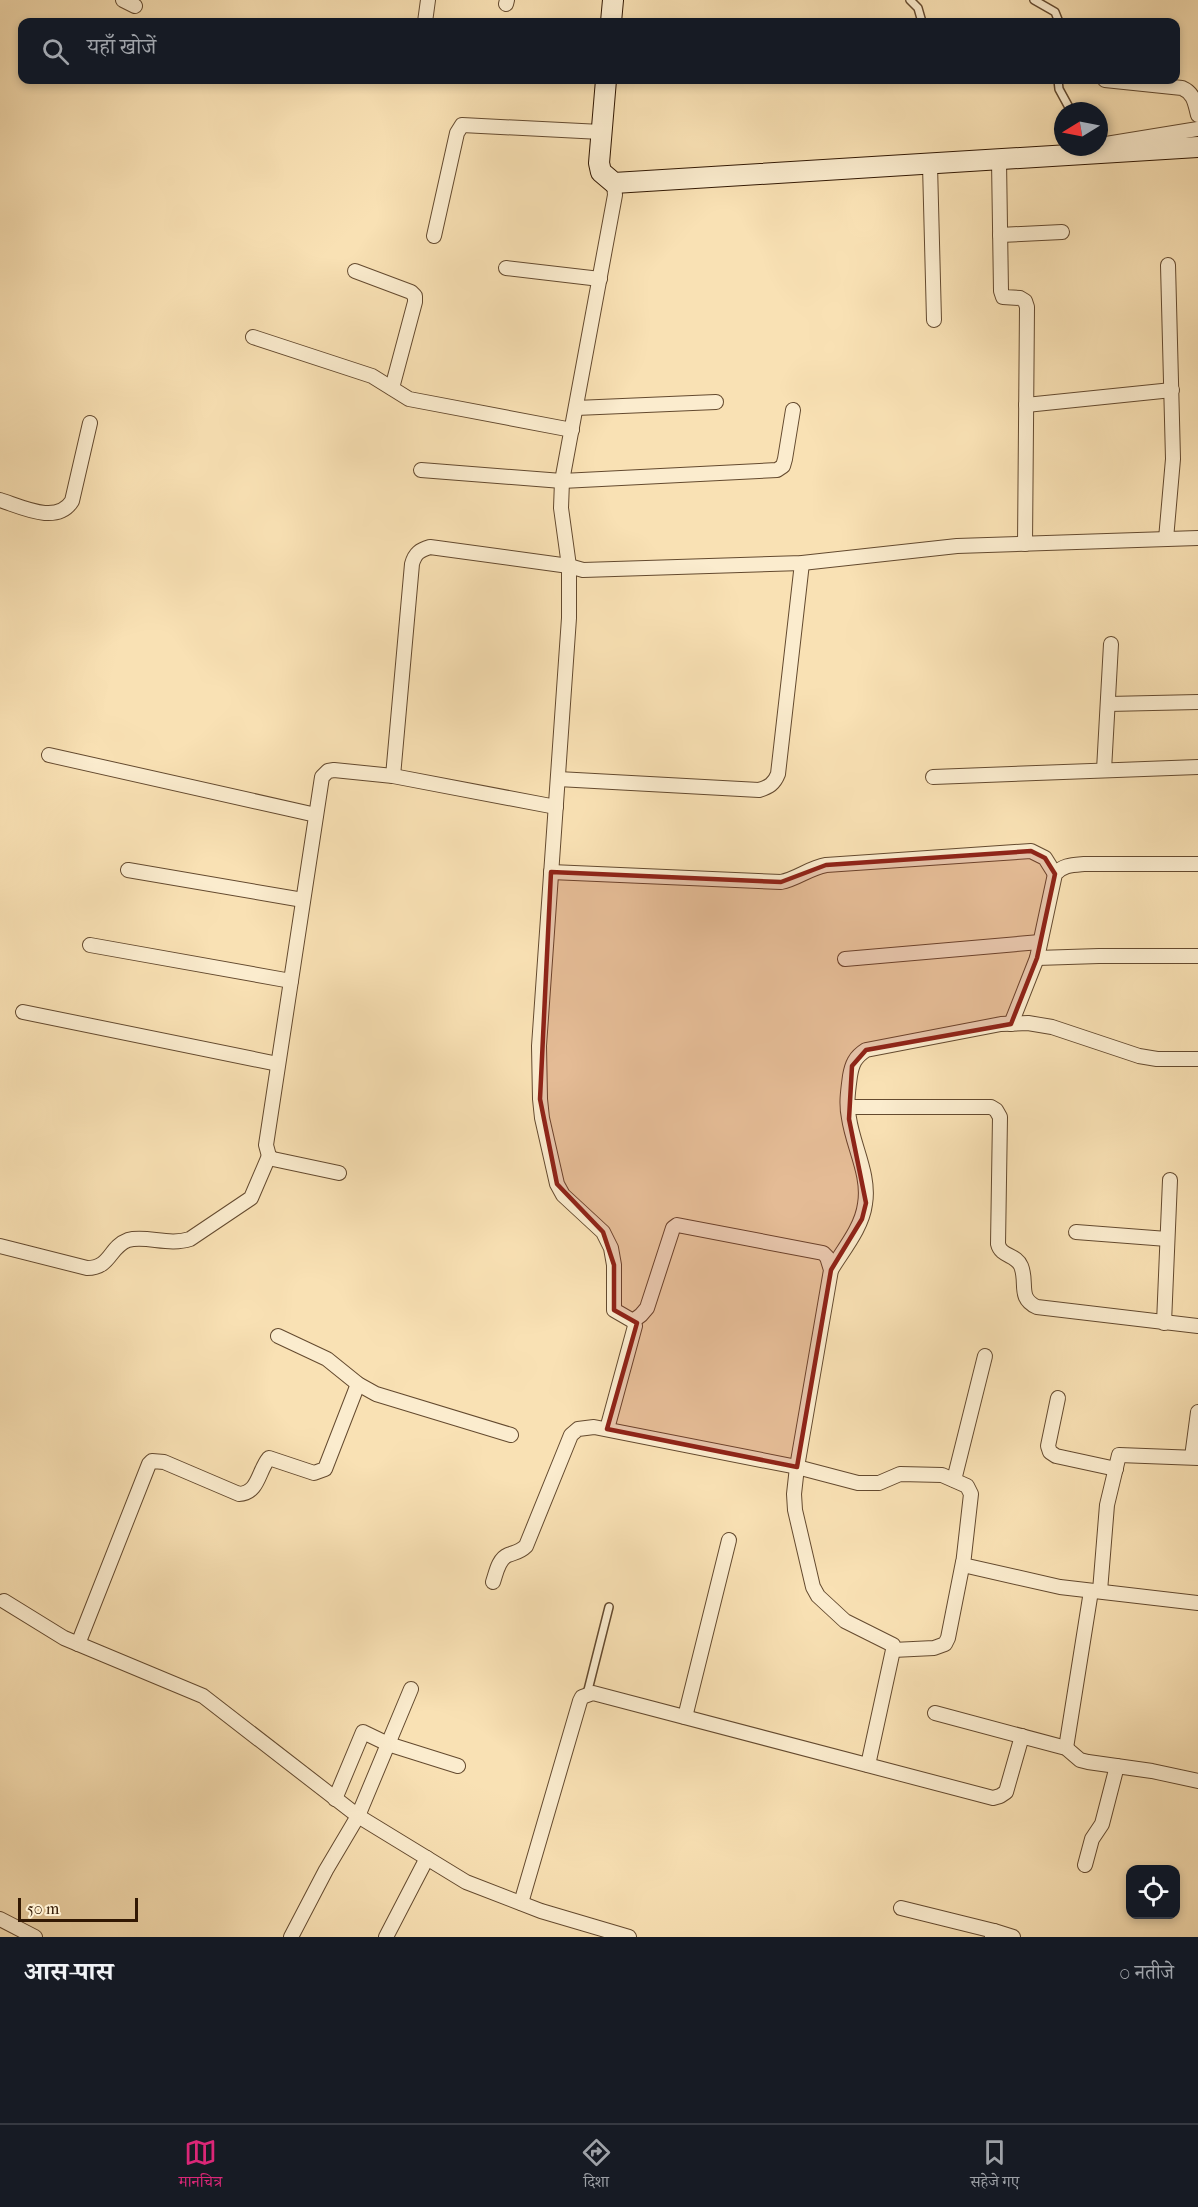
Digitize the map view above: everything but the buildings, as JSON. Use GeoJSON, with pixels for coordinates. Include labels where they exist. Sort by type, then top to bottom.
{"type":"FeatureCollection","features":[{"type":"Feature","properties":{"kind":"street"},"geometry":{"type":"LineString","coordinates":[[426,18],[428,0]]}},
{"type":"Feature","properties":{"kind":"street"},"geometry":{"type":"LineString","coordinates":[[611,18],[612,0]]}},
{"type":"Feature","properties":{"kind":"street"},"geometry":{"type":"LineString","coordinates":[[606,84],[599,163],[601,172],[614,183],[999,161],[1054,154]]}},
{"type":"Feature","properties":{"kind":"street"},"geometry":{"type":"LineString","coordinates":[[1144,84],[1182,88],[1189,91],[1198,115]]}},
{"type":"Feature","properties":{"kind":"street"},"geometry":{"type":"LineString","coordinates":[[434,236],[457,133],[462,125],[601,132]]}},
{"type":"Feature","properties":{"kind":"street"},"geometry":{"type":"LineString","coordinates":[[1108,146],[1198,129]]}},
{"type":"Feature","properties":{"kind":"street"},"geometry":{"type":"LineString","coordinates":[[1108,147],[1198,147]]}},
{"type":"Feature","properties":{"kind":"street"},"geometry":{"type":"LineString","coordinates":[[999,161],[1003,297],[1020,298],[1027,307],[1025,544]]}},
{"type":"Feature","properties":{"kind":"street"},"geometry":{"type":"LineString","coordinates":[[930,165],[934,320]]}},
{"type":"Feature","properties":{"kind":"street"},"geometry":{"type":"LineString","coordinates":[[607,1430],[635,1330],[633,1321],[614,1311],[614,1265],[611,1248],[603,1232],[562,1195],[557,1184],[542,1118],[540,1046],[569,618],[569,566],[561,508],[562,481],[615,195],[614,183]]}},
{"type":"Feature","properties":{"kind":"street"},"geometry":{"type":"LineString","coordinates":[[1000,236],[1062,232]]}},
{"type":"Feature","properties":{"kind":"street"},"geometry":{"type":"LineString","coordinates":[[1166,539],[1173,459],[1168,265]]}},
{"type":"Feature","properties":{"kind":"street"},"geometry":{"type":"LineString","coordinates":[[506,268],[600,279]]}},
{"type":"Feature","properties":{"kind":"street"},"geometry":{"type":"LineString","coordinates":[[356,271],[411,292],[415,296],[392,388]]}},
{"type":"Feature","properties":{"kind":"street"},"geometry":{"type":"LineString","coordinates":[[253,337],[372,376],[409,399],[572,430]]}},
{"type":"Feature","properties":{"kind":"street"},"geometry":{"type":"LineString","coordinates":[[1026,405],[1172,390]]}},
{"type":"Feature","properties":{"kind":"street"},"geometry":{"type":"LineString","coordinates":[[576,408],[716,402]]}},
{"type":"Feature","properties":{"kind":"street"},"geometry":{"type":"LineString","coordinates":[[421,470],[562,481],[777,470],[783,466],[785,459],[793,410]]}},
{"type":"Feature","properties":{"kind":"street"},"geometry":{"type":"LineString","coordinates":[[0,500],[47,513],[57,514],[67,509],[72,501],[90,423]]}},
{"type":"Feature","properties":{"kind":"street"},"geometry":{"type":"LineString","coordinates":[[393,776],[414,557],[420,550],[430,547],[569,566],[582,570],[802,563],[957,546],[1198,538]]}},
{"type":"Feature","properties":{"kind":"street"},"geometry":{"type":"LineString","coordinates":[[558,779],[759,790],[775,781],[778,774],[802,563]]}},
{"type":"Feature","properties":{"kind":"street"},"geometry":{"type":"LineString","coordinates":[[1104,770],[1111,644]]}},
{"type":"Feature","properties":{"kind":"street"},"geometry":{"type":"LineString","coordinates":[[1108,704],[1198,702]]}},
{"type":"Feature","properties":{"kind":"street"},"geometry":{"type":"LineString","coordinates":[[49,755],[316,815]]}},
{"type":"Feature","properties":{"kind":"street"},"geometry":{"type":"LineString","coordinates":[[933,777],[1198,767]]}},
{"type":"Feature","properties":{"kind":"street"},"geometry":{"type":"LineString","coordinates":[[0,1246],[94,1268],[102,1266],[119,1246],[127,1241],[135,1239],[180,1243],[190,1239],[251,1198],[269,1156],[266,1145],[316,815],[322,777],[328,771],[393,776],[556,807]]}},
{"type":"Feature","properties":{"kind":"street"},"geometry":{"type":"LineString","coordinates":[[551,872],[781,882],[799,878],[809,870],[826,865],[1031,851],[1045,858],[1055,874]]}},
{"type":"Feature","properties":{"kind":"street"},"geometry":{"type":"LineString","coordinates":[[1011,1024],[1037,958],[1055,874],[1066,866],[1084,864],[1198,864]]}},
{"type":"Feature","properties":{"kind":"street"},"geometry":{"type":"LineString","coordinates":[[128,870],[303,900]]}},
{"type":"Feature","properties":{"kind":"street"},"geometry":{"type":"LineString","coordinates":[[845,959],[1040,942]]}},
{"type":"Feature","properties":{"kind":"street"},"geometry":{"type":"LineString","coordinates":[[90,945],[291,981]]}},
{"type":"Feature","properties":{"kind":"street"},"geometry":{"type":"LineString","coordinates":[[1037,958],[1198,956]]}},
{"type":"Feature","properties":{"kind":"street"},"geometry":{"type":"LineString","coordinates":[[23,1012],[278,1064]]}},
{"type":"Feature","properties":{"kind":"street"},"geometry":{"type":"LineString","coordinates":[[868,1765],[893,1650],[889,1641],[844,1621],[818,1596],[813,1587],[795,1510],[794,1494],[831,1270],[862,1219],[866,1203],[864,1179],[849,1119],[847,1098],[852,1065],[857,1055],[866,1050],[1011,1024],[1028,1023],[1052,1027],[1139,1056],[1157,1059],[1198,1059]]}},
{"type":"Feature","properties":{"kind":"street"},"geometry":{"type":"LineString","coordinates":[[848,1107],[991,1107],[996,1110],[1000,1117],[998,1244],[1004,1254],[1020,1262],[1025,1298],[1030,1304],[1037,1307],[1198,1326]]}},
{"type":"Feature","properties":{"kind":"street"},"geometry":{"type":"LineString","coordinates":[[269,1156],[273,1159],[339,1173]]}},
{"type":"Feature","properties":{"kind":"street"},"geometry":{"type":"LineString","coordinates":[[1164,1323],[1170,1180]]}},
{"type":"Feature","properties":{"kind":"street"},"geometry":{"type":"LineString","coordinates":[[633,1321],[647,1308],[673,1228],[677,1225],[823,1253],[827,1257],[831,1270]]}},
{"type":"Feature","properties":{"kind":"street"},"geometry":{"type":"LineString","coordinates":[[1076,1232],[1167,1239]]}},
{"type":"Feature","properties":{"kind":"street"},"geometry":{"type":"LineString","coordinates":[[278,1336],[327,1359],[358,1384],[376,1394],[511,1435]]}},
{"type":"Feature","properties":{"kind":"street"},"geometry":{"type":"LineString","coordinates":[[954,1480],[985,1356]]}},
{"type":"Feature","properties":{"kind":"street"},"geometry":{"type":"LineString","coordinates":[[78,1644],[152,1461],[164,1462],[239,1494],[247,1493],[254,1487],[269,1458],[320,1473],[325,1469],[358,1384]]}},
{"type":"Feature","properties":{"kind":"street"},"geometry":{"type":"LineString","coordinates":[[1058,1398],[1048,1446],[1050,1452],[1056,1456],[1116,1469]]}},
{"type":"Feature","properties":{"kind":"street"},"geometry":{"type":"LineString","coordinates":[[1065,1748],[1095,1591],[1107,1505],[1119,1455],[1195,1457],[1198,1412]]}},
{"type":"Feature","properties":{"kind":"street"},"geometry":{"type":"LineString","coordinates":[[493,1582],[501,1560],[508,1555],[520,1552],[526,1546],[571,1435],[584,1427],[797,1467],[858,1483],[879,1483],[900,1474],[942,1475],[967,1486],[971,1494],[963,1562],[948,1638],[945,1644],[934,1648],[893,1650]]}},
{"type":"Feature","properties":{"kind":"street"},"geometry":{"type":"LineString","coordinates":[[685,1717],[729,1540]]}},
{"type":"Feature","properties":{"kind":"street"},"geometry":{"type":"LineString","coordinates":[[963,1562],[963,1565],[1049,1585],[1198,1603]]}},
{"type":"Feature","properties":{"kind":"street"},"geometry":{"type":"LineString","coordinates":[[4,1600],[64,1638],[203,1696],[358,1816],[466,1882],[541,1911],[629,1937]]}},
{"type":"Feature","properties":{"kind":"street"},"geometry":{"type":"LineString","coordinates":[[291,1937],[326,1870],[358,1816],[411,1689]]}},
{"type":"Feature","properties":{"kind":"street"},"geometry":{"type":"LineString","coordinates":[[520,1903],[580,1701],[582,1696],[587,1694],[593,1693],[993,1798],[1006,1792],[1022,1736]]}},
{"type":"Feature","properties":{"kind":"street"},"geometry":{"type":"LineString","coordinates":[[934,1713],[1065,1748],[1080,1760],[1198,1781]]}},
{"type":"Feature","properties":{"kind":"street"},"geometry":{"type":"LineString","coordinates":[[335,1798],[361,1733],[365,1731],[388,1744],[458,1767]]}},
{"type":"Feature","properties":{"kind":"street"},"geometry":{"type":"LineString","coordinates":[[1084,1864],[1092,1839],[1102,1824],[1117,1766]]}},
{"type":"Feature","properties":{"kind":"street"},"geometry":{"type":"LineString","coordinates":[[386,1937],[427,1858]]}},
{"type":"Feature","properties":{"kind":"street"},"geometry":{"type":"LineString","coordinates":[[901,1908],[993,1934],[1012,1937]]}},
{"type":"Feature","properties":{"kind":"street"},"geometry":{"type":"LineString","coordinates":[[0,1918],[34,1937]]}},
{"type":"Feature","properties":{"kind":"lane"},"geometry":{"type":"LineString","coordinates":[[911,0],[918,8],[921,18]]}},
{"type":"Feature","properties":{"kind":"lane"},"geometry":{"type":"LineString","coordinates":[[1034,0],[1055,12],[1057,18]]}},
{"type":"Feature","properties":{"kind":"lane"},"geometry":{"type":"LineString","coordinates":[[1058,84],[1066,102]]}},
{"type":"Feature","properties":{"kind":"lane"},"geometry":{"type":"LineString","coordinates":[[587,1694],[609,1607]]}},
{"type":"Feature","properties":{"kind":"highlighted area"},"geometry":{"type":"Polygon","coordinates":[[[1031,851],[1045,858],[1055,874],[1037,958],[1011,1024],[866,1050],[852,1066],[849,1119],[866,1203],[862,1219],[831,1270],[797,1467],[607,1429],[637,1323],[614,1310],[614,1265],[603,1232],[557,1184],[540,1099],[551,872],[781,882],[826,865],[1031,851]]]}}]}
